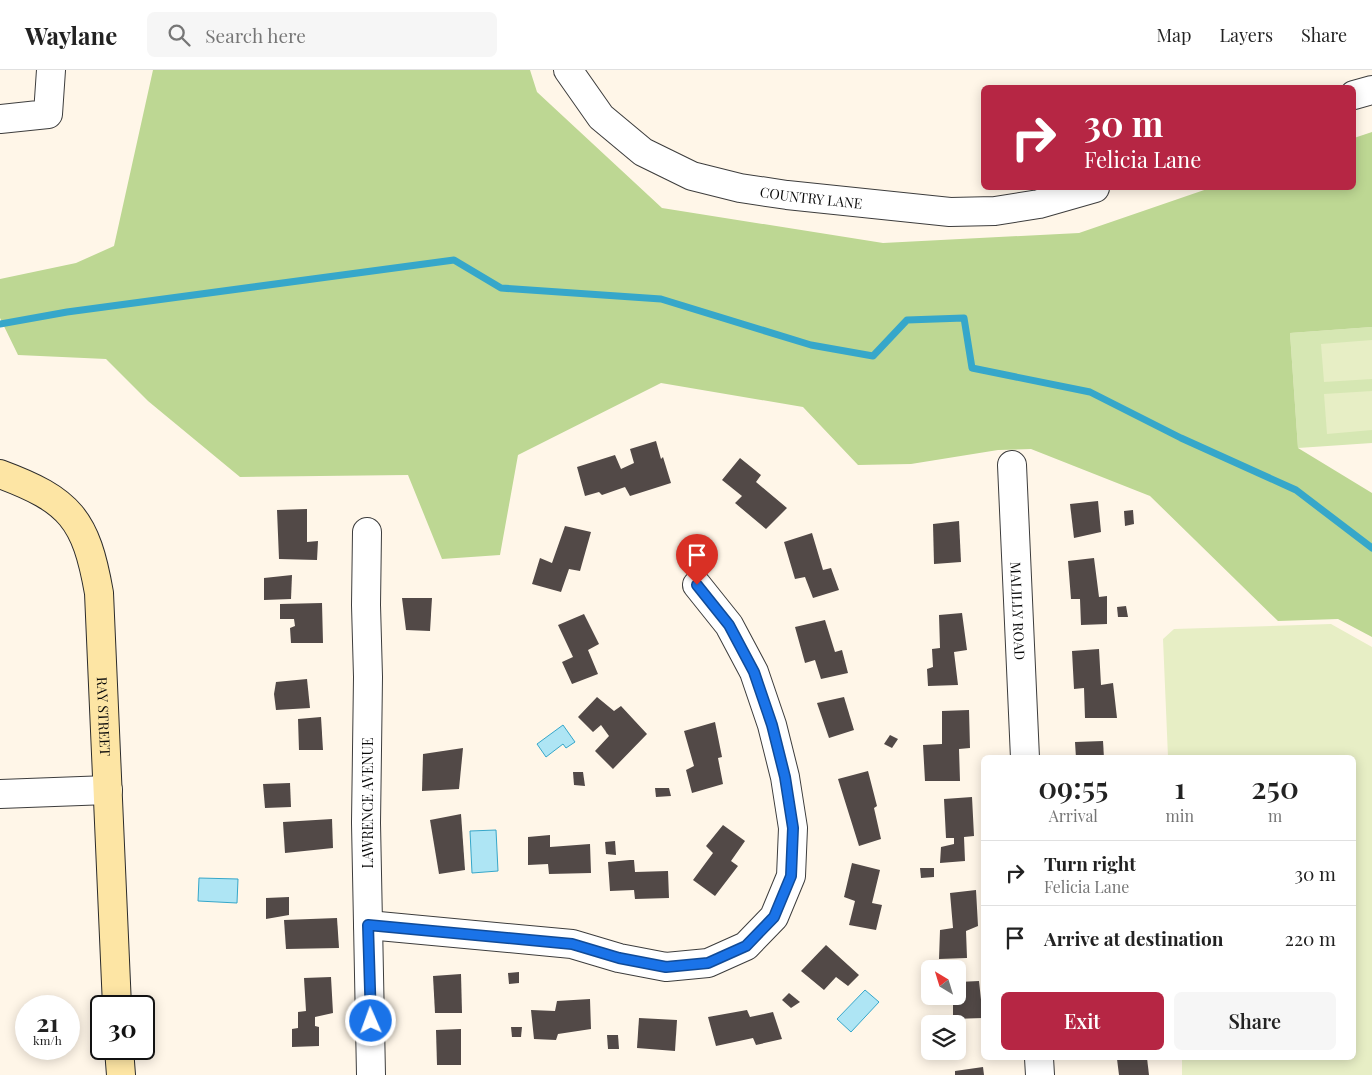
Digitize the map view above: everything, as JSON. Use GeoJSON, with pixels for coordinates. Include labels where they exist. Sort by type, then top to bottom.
{"type":"FeatureCollection","features":[{"type":"Feature","properties":{"kind":"street"},"geometry":{"type":"LineString","coordinates":[[0,120],[48,114],[52,70]]}},
{"type":"Feature","properties":{"kind":"street","name":"COUNTRY LANE"},"geometry":{"type":"LineString","coordinates":[[568,70],[601,117],[643,152],[692,176],[740,188],[950,212],[995,211],[1030,205],[1087,190]]}},
{"type":"Feature","properties":{"kind":"street"},"geometry":{"type":"LineString","coordinates":[[1356,94],[1372,90]]}},
{"type":"Feature","properties":{"kind":"street","name":"MALILLY ROAD"},"geometry":{"type":"LineString","coordinates":[[1012,465],[1025,755]]}},
{"type":"Feature","properties":{"kind":"street","name":"RAY STREET"},"geometry":{"type":"LineString","coordinates":[[0,474],[27,484],[52,498],[74,517],[87,540],[94,567],[99,592],[117,995]]}},
{"type":"Feature","properties":{"kind":"street","name":"LAWRENCE AVENUE"},"geometry":{"type":"LineString","coordinates":[[367,532],[366,823],[371,1075]]}},
{"type":"Feature","properties":{"kind":"street"},"geometry":{"type":"LineString","coordinates":[[368,925],[572,944],[619,958],[666,967],[708,963],[746,946],[774,917],[791,876],[793,828],[785,777],[772,725],[754,672],[729,625],[697,585]]}},
{"type":"Feature","properties":{"kind":"street"},"geometry":{"type":"LineString","coordinates":[[0,794],[108,790]]}},
{"type":"Feature","properties":{"kind":"street"},"geometry":{"type":"LineString","coordinates":[[120,1060],[121,1075]]}},
{"type":"Feature","properties":{"kind":"street"},"geometry":{"type":"LineString","coordinates":[[1039,1060],[1040,1075]]}},
{"type":"Feature","properties":{"kind":"green space"},"geometry":{"type":"Polygon","coordinates":[[[153,70],[530,70],[537,92],[662,208],[883,243],[1079,233],[1204,190],[1356,190],[1356,137],[1372,132],[1372,327],[1290,333],[1298,448],[1372,493],[1372,637],[1338,619],[1278,621],[1150,496],[1031,449],[998,450],[911,464],[858,465],[803,407],[661,383],[518,455],[500,555],[442,559],[408,475],[240,477],[148,401],[106,359],[18,355],[0,318],[0,279],[76,263],[114,246],[153,70]]]}},
{"type":"Feature","properties":{"kind":"green space"},"geometry":{"type":"Polygon","coordinates":[[[1372,327],[1372,443],[1298,448],[1290,333],[1372,327]]]}},
{"type":"Feature","properties":{"kind":"green space"},"geometry":{"type":"Polygon","coordinates":[[[1372,340],[1372,379],[1324,382],[1321,344],[1372,340]]]}},
{"type":"Feature","properties":{"kind":"green space"},"geometry":{"type":"Polygon","coordinates":[[[1372,391],[1372,430],[1327,434],[1324,394],[1372,391]]]}},
{"type":"Feature","properties":{"kind":"green space"},"geometry":{"type":"Polygon","coordinates":[[[1331,624],[1372,647],[1372,1075],[1182,1075],[1182,1060],[1356,1060],[1356,755],[1168,755],[1163,639],[1174,629],[1331,624]]]}},
{"type":"Feature","properties":{"kind":"water"},"geometry":{"type":"Polygon","coordinates":[[[563,725],[575,742],[566,748],[563,744],[546,757],[537,744],[563,725]]]}},
{"type":"Feature","properties":{"kind":"water"},"geometry":{"type":"Polygon","coordinates":[[[496,830],[498,871],[472,873],[470,831],[496,830]]]}},
{"type":"Feature","properties":{"kind":"water"},"geometry":{"type":"Polygon","coordinates":[[[199,878],[238,879],[237,903],[198,901],[199,878]]]}},
{"type":"Feature","properties":{"kind":"water"},"geometry":{"type":"Polygon","coordinates":[[[865,990],[879,1002],[851,1032],[837,1019],[865,990]]]}},
{"type":"Feature","properties":{"kind":"building"},"geometry":{"type":"Polygon","coordinates":[[[656,441],[671,483],[630,496],[625,487],[602,495],[599,492],[585,496],[577,467],[615,455],[621,469],[634,463],[630,449],[656,441]]]}},
{"type":"Feature","properties":{"kind":"building"},"geometry":{"type":"Polygon","coordinates":[[[740,458],[761,475],[756,482],[787,508],[766,529],[735,503],[742,496],[722,480],[740,458]]]}},
{"type":"Feature","properties":{"kind":"building"},"geometry":{"type":"Polygon","coordinates":[[[1098,501],[1101,532],[1074,538],[1070,504],[1098,501]]]}},
{"type":"Feature","properties":{"kind":"building"},"geometry":{"type":"Polygon","coordinates":[[[307,509],[307,542],[318,541],[317,560],[279,559],[277,510],[307,509]]]}},
{"type":"Feature","properties":{"kind":"building"},"geometry":{"type":"Polygon","coordinates":[[[1133,510],[1134,524],[1125,526],[1124,511],[1133,510]]]}},
{"type":"Feature","properties":{"kind":"building"},"geometry":{"type":"Polygon","coordinates":[[[959,521],[961,562],[934,564],[933,524],[959,521]]]}},
{"type":"Feature","properties":{"kind":"building"},"geometry":{"type":"Polygon","coordinates":[[[565,526],[591,532],[580,571],[569,569],[561,592],[532,584],[540,558],[552,563],[565,526]]]}},
{"type":"Feature","properties":{"kind":"building"},"geometry":{"type":"Polygon","coordinates":[[[812,533],[823,570],[831,568],[839,590],[813,598],[805,577],[795,579],[784,542],[812,533]]]}},
{"type":"Feature","properties":{"kind":"building"},"geometry":{"type":"Polygon","coordinates":[[[1094,558],[1099,597],[1107,596],[1107,624],[1081,625],[1080,599],[1071,599],[1068,561],[1094,558]]]}},
{"type":"Feature","properties":{"kind":"building"},"geometry":{"type":"Polygon","coordinates":[[[292,575],[291,599],[264,600],[264,578],[292,575]]]}},
{"type":"Feature","properties":{"kind":"building"},"geometry":{"type":"Polygon","coordinates":[[[402,598],[432,598],[430,631],[406,630],[402,598]]]}},
{"type":"Feature","properties":{"kind":"building"},"geometry":{"type":"Polygon","coordinates":[[[322,603],[323,643],[291,643],[290,628],[295,626],[294,619],[280,619],[280,604],[322,603]]]}},
{"type":"Feature","properties":{"kind":"building"},"geometry":{"type":"Polygon","coordinates":[[[1126,606],[1128,617],[1118,617],[1117,607],[1126,606]]]}},
{"type":"Feature","properties":{"kind":"building"},"geometry":{"type":"Polygon","coordinates":[[[962,613],[967,650],[954,652],[958,685],[928,686],[927,669],[933,667],[932,649],[940,648],[939,615],[962,613]]]}},
{"type":"Feature","properties":{"kind":"building"},"geometry":{"type":"Polygon","coordinates":[[[584,614],[599,644],[588,650],[598,674],[572,684],[562,662],[573,657],[558,625],[584,614]]]}},
{"type":"Feature","properties":{"kind":"building"},"geometry":{"type":"Polygon","coordinates":[[[825,620],[835,652],[842,650],[848,673],[821,679],[815,660],[805,663],[795,627],[825,620]]]}},
{"type":"Feature","properties":{"kind":"building"},"geometry":{"type":"Polygon","coordinates":[[[1099,649],[1101,685],[1113,683],[1117,718],[1085,718],[1084,688],[1074,689],[1072,651],[1099,649]]]}},
{"type":"Feature","properties":{"kind":"building"},"geometry":{"type":"Polygon","coordinates":[[[307,679],[310,708],[276,710],[274,694],[276,682],[307,679]]]}},
{"type":"Feature","properties":{"kind":"building"},"geometry":{"type":"Polygon","coordinates":[[[597,697],[614,711],[621,706],[647,734],[613,769],[595,751],[609,736],[601,725],[593,732],[578,717],[597,697]]]}},
{"type":"Feature","properties":{"kind":"building"},"geometry":{"type":"Polygon","coordinates":[[[844,697],[854,730],[829,738],[817,703],[844,697]]]}},
{"type":"Feature","properties":{"kind":"building"},"geometry":{"type":"Polygon","coordinates":[[[969,710],[970,748],[959,749],[960,781],[925,781],[923,745],[942,744],[942,711],[969,710]]]}},
{"type":"Feature","properties":{"kind":"building"},"geometry":{"type":"Polygon","coordinates":[[[321,717],[323,750],[299,750],[298,719],[321,717]]]}},
{"type":"Feature","properties":{"kind":"building"},"geometry":{"type":"Polygon","coordinates":[[[715,722],[722,757],[718,758],[723,784],[692,793],[686,770],[694,766],[684,731],[715,722]]]}},
{"type":"Feature","properties":{"kind":"building"},"geometry":{"type":"Polygon","coordinates":[[[890,735],[898,739],[892,748],[884,744],[890,735]]]}},
{"type":"Feature","properties":{"kind":"building"},"geometry":{"type":"Polygon","coordinates":[[[1103,741],[1104,755],[1076,755],[1075,742],[1103,741]]]}},
{"type":"Feature","properties":{"kind":"building"},"geometry":{"type":"Polygon","coordinates":[[[463,748],[459,789],[422,791],[423,754],[463,748]]]}},
{"type":"Feature","properties":{"kind":"building"},"geometry":{"type":"Polygon","coordinates":[[[868,771],[877,806],[874,808],[881,839],[859,846],[838,779],[868,771]]]}},
{"type":"Feature","properties":{"kind":"building"},"geometry":{"type":"Polygon","coordinates":[[[573,772],[583,772],[585,786],[574,785],[573,772]]]}},
{"type":"Feature","properties":{"kind":"building"},"geometry":{"type":"Polygon","coordinates":[[[290,783],[291,807],[265,808],[263,784],[290,783]]]}},
{"type":"Feature","properties":{"kind":"building"},"geometry":{"type":"Polygon","coordinates":[[[655,788],[669,788],[671,796],[656,797],[655,788]]]}},
{"type":"Feature","properties":{"kind":"building"},"geometry":{"type":"Polygon","coordinates":[[[972,797],[974,836],[964,837],[965,861],[940,863],[941,847],[954,844],[954,838],[946,838],[944,799],[972,797]]]}},
{"type":"Feature","properties":{"kind":"building"},"geometry":{"type":"Polygon","coordinates":[[[461,814],[465,870],[439,874],[430,820],[461,814]]]}},
{"type":"Feature","properties":{"kind":"building"},"geometry":{"type":"Polygon","coordinates":[[[332,819],[333,848],[285,853],[283,822],[332,819]]]}},
{"type":"Feature","properties":{"kind":"building"},"geometry":{"type":"Polygon","coordinates":[[[723,825],[745,841],[731,861],[738,866],[715,896],[693,880],[713,853],[706,846],[723,825]]]}},
{"type":"Feature","properties":{"kind":"building"},"geometry":{"type":"Polygon","coordinates":[[[550,835],[550,847],[590,844],[591,873],[549,874],[548,864],[528,865],[528,837],[550,835]]]}},
{"type":"Feature","properties":{"kind":"building"},"geometry":{"type":"Polygon","coordinates":[[[615,841],[616,855],[606,854],[605,842],[615,841]]]}},
{"type":"Feature","properties":{"kind":"building"},"geometry":{"type":"Polygon","coordinates":[[[634,860],[635,872],[668,871],[669,898],[635,899],[634,890],[610,891],[608,862],[634,860]]]}},
{"type":"Feature","properties":{"kind":"building"},"geometry":{"type":"Polygon","coordinates":[[[852,863],[880,870],[872,903],[882,905],[876,930],[849,925],[855,901],[844,897],[852,863]]]}},
{"type":"Feature","properties":{"kind":"building"},"geometry":{"type":"Polygon","coordinates":[[[920,868],[934,868],[934,877],[921,878],[920,868]]]}},
{"type":"Feature","properties":{"kind":"building"},"geometry":{"type":"Polygon","coordinates":[[[976,890],[978,926],[966,931],[967,958],[939,959],[940,930],[953,928],[950,893],[976,890]]]}},
{"type":"Feature","properties":{"kind":"building"},"geometry":{"type":"Polygon","coordinates":[[[289,897],[289,915],[266,919],[266,898],[289,897]]]}},
{"type":"Feature","properties":{"kind":"building"},"geometry":{"type":"Polygon","coordinates":[[[337,918],[339,948],[286,949],[284,920],[337,918]]]}},
{"type":"Feature","properties":{"kind":"building"},"geometry":{"type":"Polygon","coordinates":[[[826,945],[859,975],[848,986],[836,977],[824,990],[801,971],[826,945]]]}},
{"type":"Feature","properties":{"kind":"building"},"geometry":{"type":"Polygon","coordinates":[[[519,972],[519,983],[509,984],[508,973],[519,972]]]}},
{"type":"Feature","properties":{"kind":"building"},"geometry":{"type":"Polygon","coordinates":[[[461,974],[462,1013],[435,1013],[433,976],[461,974]]]}},
{"type":"Feature","properties":{"kind":"building"},"geometry":{"type":"Polygon","coordinates":[[[331,977],[333,1013],[315,1017],[315,1026],[319,1027],[319,1046],[292,1047],[292,1029],[298,1028],[298,1012],[306,1011],[304,978],[331,977]]]}},
{"type":"Feature","properties":{"kind":"building"},"geometry":{"type":"Polygon","coordinates":[[[979,981],[981,1018],[966,1019],[966,1015],[953,1015],[953,1005],[966,1005],[966,982],[979,981]]]}},
{"type":"Feature","properties":{"kind":"building"},"geometry":{"type":"Polygon","coordinates":[[[789,993],[800,1002],[791,1008],[782,1000],[789,993]]]}},
{"type":"Feature","properties":{"kind":"building"},"geometry":{"type":"Polygon","coordinates":[[[590,999],[591,1029],[558,1034],[556,1040],[534,1039],[531,1010],[555,1011],[557,1001],[590,999]]]}},
{"type":"Feature","properties":{"kind":"building"},"geometry":{"type":"Polygon","coordinates":[[[747,1010],[750,1017],[773,1012],[782,1039],[756,1045],[753,1038],[716,1046],[708,1017],[747,1010]]]}},
{"type":"Feature","properties":{"kind":"building"},"geometry":{"type":"Polygon","coordinates":[[[639,1018],[677,1020],[675,1051],[637,1048],[639,1018]]]}},
{"type":"Feature","properties":{"kind":"building"},"geometry":{"type":"Polygon","coordinates":[[[511,1027],[522,1027],[521,1037],[512,1037],[511,1027]]]}},
{"type":"Feature","properties":{"kind":"building"},"geometry":{"type":"Polygon","coordinates":[[[461,1029],[461,1065],[437,1065],[436,1030],[461,1029]]]}},
{"type":"Feature","properties":{"kind":"building"},"geometry":{"type":"Polygon","coordinates":[[[607,1035],[618,1035],[619,1049],[608,1049],[607,1035]]]}},
{"type":"Feature","properties":{"kind":"building"},"geometry":{"type":"Polygon","coordinates":[[[1117,1060],[1147,1060],[1149,1075],[1119,1075],[1117,1060]]]}},
{"type":"Feature","properties":{"kind":"building"},"geometry":{"type":"Polygon","coordinates":[[[983,1067],[984,1075],[955,1075],[955,1071],[983,1067]]]}},
{"type":"Feature","properties":{"kind":"waterway"},"geometry":{"type":"LineString","coordinates":[[0,324],[67,312],[454,260],[501,288],[661,299],[811,345],[873,356],[907,320],[964,318],[972,368],[1090,392],[1181,438],[1296,490],[1372,548]]}},
{"type":"Feature","properties":{"kind":"route"},"geometry":{"type":"LineString","coordinates":[[371,1021],[368,925],[480,937],[572,944],[619,958],[666,967],[708,963],[746,946],[774,917],[791,876],[793,828],[785,777],[772,725],[754,672],[729,625],[697,585]]}}]}
